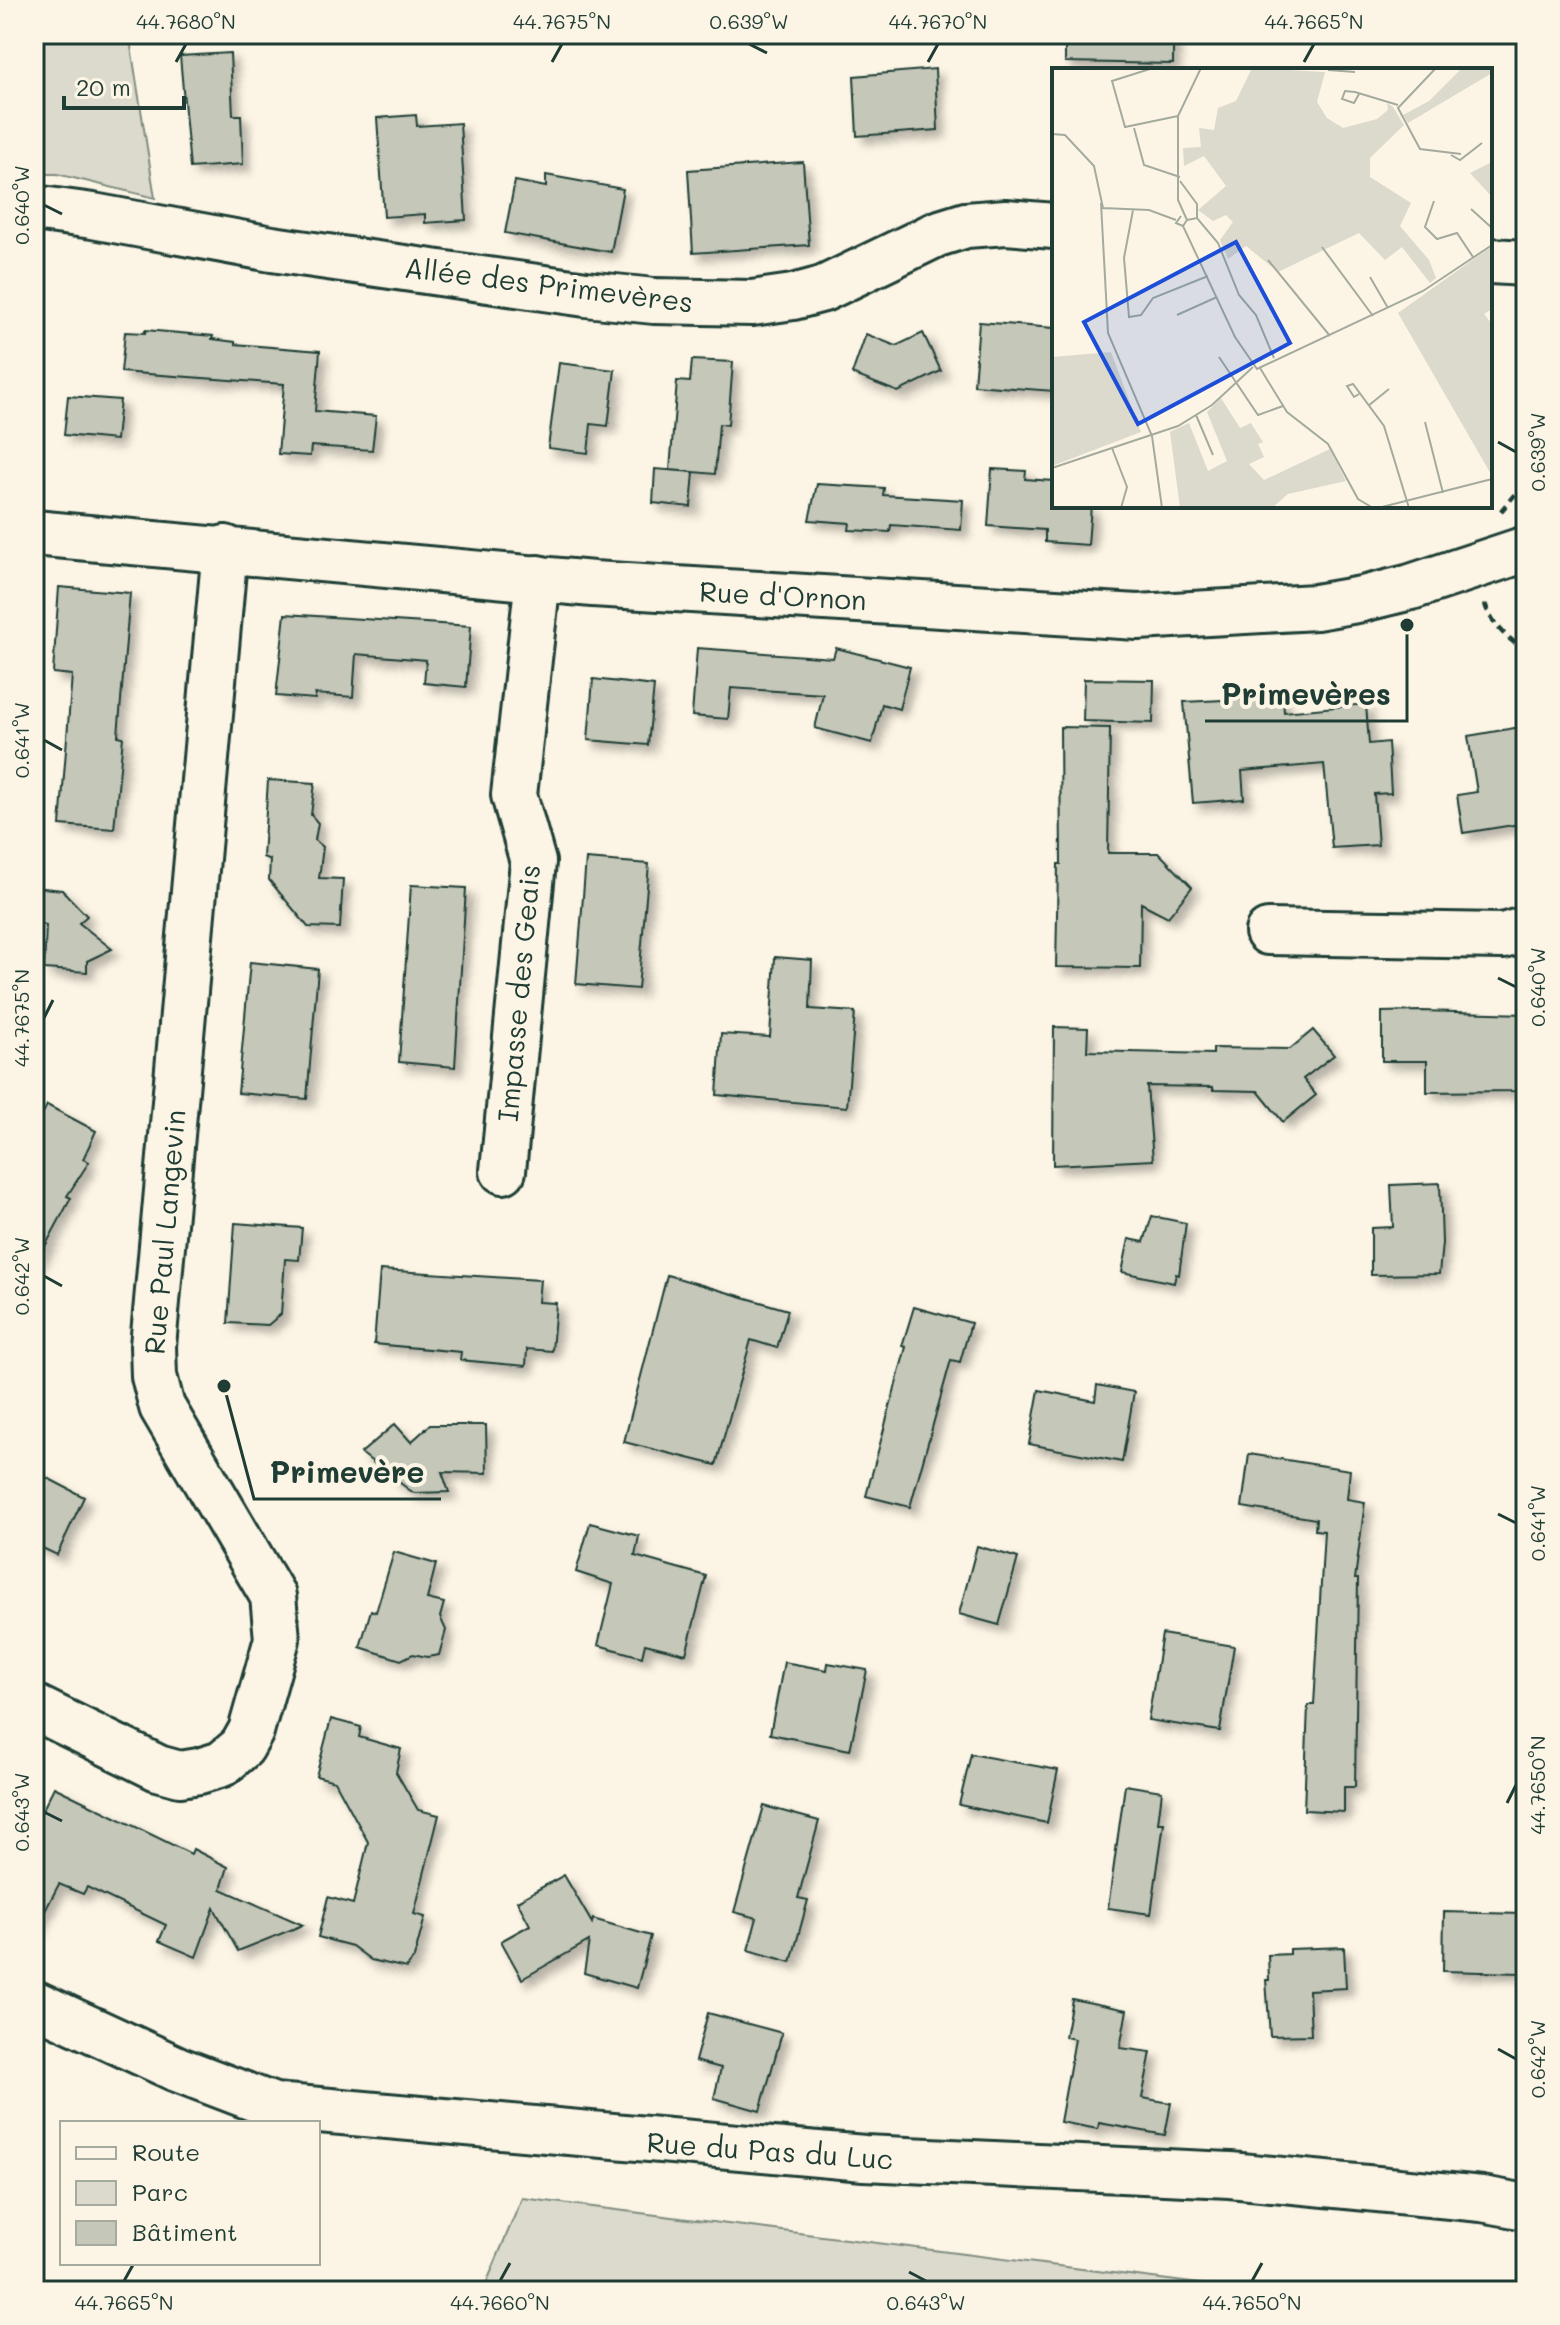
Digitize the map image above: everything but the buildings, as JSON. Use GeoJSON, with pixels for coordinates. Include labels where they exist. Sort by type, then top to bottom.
{"type":"FeatureCollection","features":[{"type":"Feature","properties":{"kind":"street","name":"Allée des Primevères"},"geometry":{"type":"LineString","coordinates":[[34,208],[272,249],[586,294],[654,301],[752,303],[823,289],[937,234],[966,225],[1006,222],[1052,226]]}},
{"type":"Feature","properties":{"kind":"street"},"geometry":{"type":"LineString","coordinates":[[1492,261],[1526,263]]}},
{"type":"Feature","properties":{"kind":"street","name":"Rue d'Ornon"},"geometry":{"type":"LineString","coordinates":[[34,533],[225,548],[593,584],[1138,617],[1332,604],[1411,587],[1526,549]]}},
{"type":"Feature","properties":{"kind":"street","name":"Rue Paul Langevin"},"geometry":{"type":"LineString","coordinates":[[34,1707],[158,1768],[180,1774],[199,1771],[222,1764],[242,1747],[251,1731],[277,1639],[273,1596],[162,1407],[154,1376],[153,1346],[225,548]]}},
{"type":"Feature","properties":{"kind":"street","name":"Impasse des Geais"},"geometry":{"type":"LineString","coordinates":[[503,1171],[533,862],[514,795],[538,578]]}},
{"type":"Feature","properties":{"kind":"street"},"geometry":{"type":"LineString","coordinates":[[1268,932],[1503,936],[1526,929]]}},
{"type":"Feature","properties":{"kind":"street","name":"Rue du Pas du Luc"},"geometry":{"type":"LineString","coordinates":[[34,2003],[177,2069],[274,2106],[864,2158],[1230,2175],[1482,2199],[1526,2207]]}},
{"type":"Feature","properties":{"kind":"green space"},"geometry":{"type":"Polygon","coordinates":[[[34,34],[129,34],[155,198],[57,174],[34,174],[34,34]]]}},
{"type":"Feature","properties":{"kind":"green space"},"geometry":{"type":"Polygon","coordinates":[[[522,2198],[1255,2291],[483,2291],[522,2198]]]}},
{"type":"Feature","properties":{"kind":"place","name":"Primevères"},"geometry":{"type":"Point","coordinates":[1407,625]}},
{"type":"Feature","properties":{"kind":"place","name":"Primevère"},"geometry":{"type":"Point","coordinates":[224,1386]}}]}
